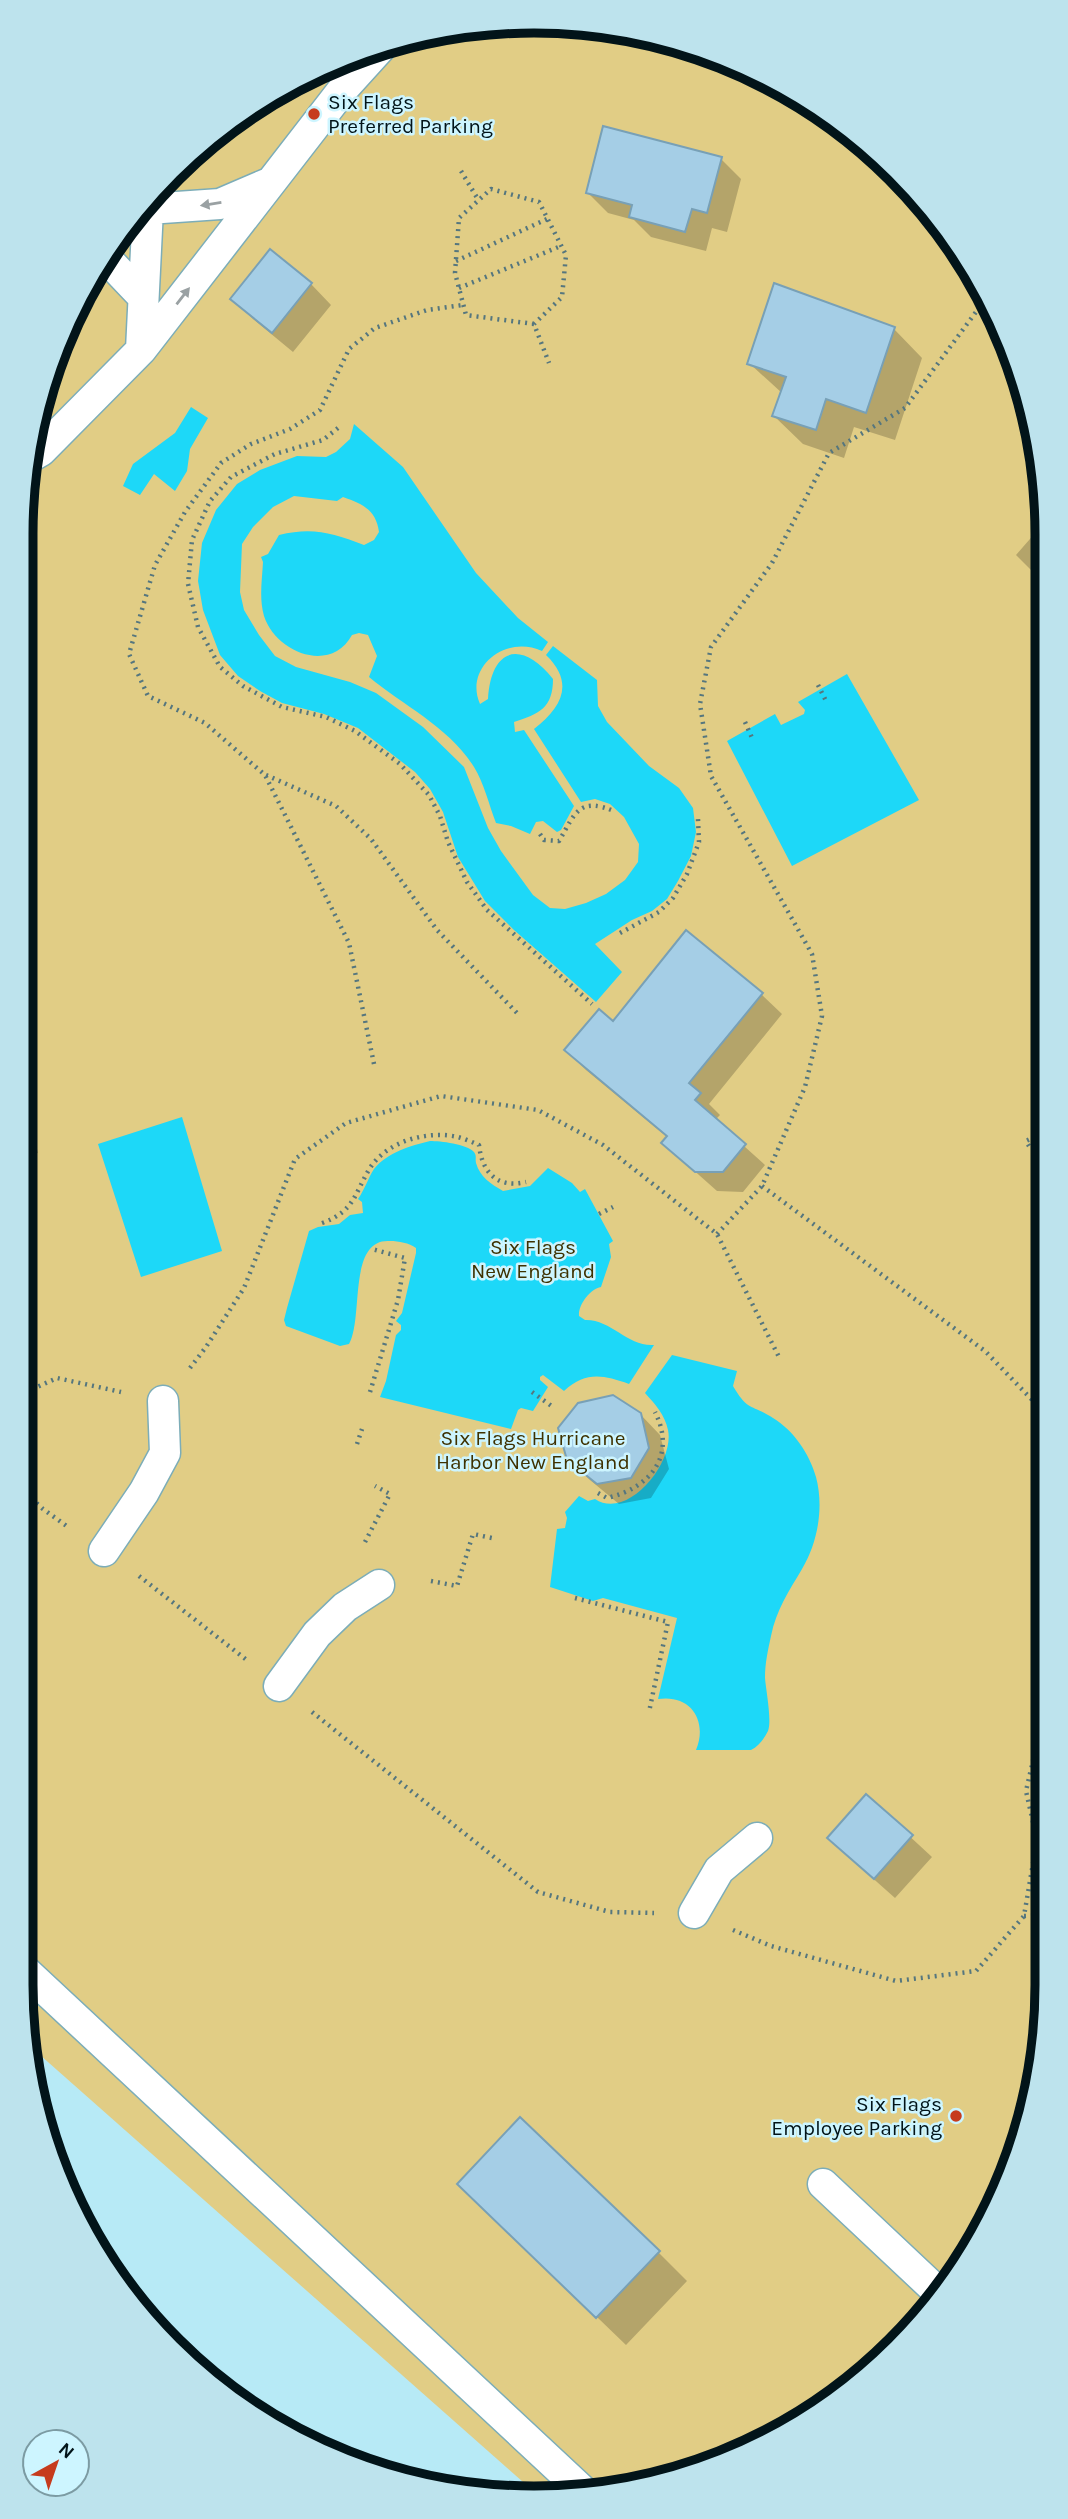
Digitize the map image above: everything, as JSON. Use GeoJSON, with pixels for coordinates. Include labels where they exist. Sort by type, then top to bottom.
{"type":"FeatureCollection","features":[{"type":"Feature","properties":{"kind":"lane"},"geometry":{"type":"LineString","coordinates":[[41,451],[141,349],[344,88],[368,62]]}},
{"type":"Feature","properties":{"kind":"lane"},"geometry":{"type":"LineString","coordinates":[[156,207],[220,204],[271,183]]}},
{"type":"Feature","properties":{"kind":"lane"},"geometry":{"type":"LineString","coordinates":[[141,349],[145,220]]}},
{"type":"Feature","properties":{"kind":"lane"},"geometry":{"type":"LineString","coordinates":[[112,265],[144,297]]}},
{"type":"Feature","properties":{"kind":"lane"},"geometry":{"type":"LineString","coordinates":[[104,1551],[144,1492],[165,1453],[163,1401]]}},
{"type":"Feature","properties":{"kind":"lane"},"geometry":{"type":"LineString","coordinates":[[279,1686],[317,1634],[345,1607],[379,1585]]}},
{"type":"Feature","properties":{"kind":"lane"},"geometry":{"type":"LineString","coordinates":[[694,1913],[719,1870],[757,1839]]}},
{"type":"Feature","properties":{"kind":"lane"},"geometry":{"type":"LineString","coordinates":[[33,1979],[575,2484]]}},
{"type":"Feature","properties":{"kind":"lane"},"geometry":{"type":"LineString","coordinates":[[823,2184],[933,2287]]}},
{"type":"Feature","properties":{"kind":"path"},"geometry":{"type":"LineString","coordinates":[[461,171],[479,201]]}},
{"type":"Feature","properties":{"kind":"path"},"geometry":{"type":"LineString","coordinates":[[491,189],[538,202],[566,254],[562,297],[534,324],[466,315],[455,273],[460,218],[491,189]]}},
{"type":"Feature","properties":{"kind":"path"},"geometry":{"type":"LineString","coordinates":[[456,261],[547,219]]}},
{"type":"Feature","properties":{"kind":"path"},"geometry":{"type":"LineString","coordinates":[[459,288],[561,246]]}},
{"type":"Feature","properties":{"kind":"path"},"geometry":{"type":"LineString","coordinates":[[463,305],[427,310],[375,328],[349,349],[320,410],[290,429],[251,444],[221,463],[185,512],[155,565],[129,654],[148,696],[205,723],[265,775],[336,806],[371,839],[437,930],[517,1013]]}},
{"type":"Feature","properties":{"kind":"path"},"geometry":{"type":"LineString","coordinates":[[717,1234],[762,1186],[805,1087],[822,1016],[812,954],[711,776],[700,704],[711,647],[772,563],[829,453],[905,408],[980,307]]}},
{"type":"Feature","properties":{"kind":"path"},"geometry":{"type":"LineString","coordinates":[[534,324],[549,363]]}},
{"type":"Feature","properties":{"kind":"path"},"geometry":{"type":"LineString","coordinates":[[338,428],[323,440],[275,454],[231,477],[210,501],[191,540],[188,584],[198,627],[220,667],[243,686],[282,706],[326,717],[355,731],[400,764],[429,795],[467,882],[487,910],[592,1004]]}},
{"type":"Feature","properties":{"kind":"path"},"geometry":{"type":"LineString","coordinates":[[818,685],[826,701]]}},
{"type":"Feature","properties":{"kind":"path"},"geometry":{"type":"LineString","coordinates":[[745,722],[753,740]]}},
{"type":"Feature","properties":{"kind":"path"},"geometry":{"type":"LineString","coordinates":[[265,775],[349,943],[374,1064]]}},
{"type":"Feature","properties":{"kind":"path"},"geometry":{"type":"LineString","coordinates":[[540,834],[544,840],[559,841],[571,818],[587,805],[603,806],[616,812]]}},
{"type":"Feature","properties":{"kind":"path"},"geometry":{"type":"LineString","coordinates":[[620,933],[659,912],[673,898],[687,874],[699,842],[698,819]]}},
{"type":"Feature","properties":{"kind":"path"},"geometry":{"type":"LineString","coordinates":[[33,1389],[57,1378],[163,1401],[206,1347],[244,1288],[295,1160],[346,1124],[440,1096],[538,1110],[603,1145],[717,1234],[779,1357]]}},
{"type":"Feature","properties":{"kind":"path"},"geometry":{"type":"LineString","coordinates":[[322,1223],[340,1217],[361,1188],[371,1167],[386,1152],[411,1138],[457,1136],[479,1145],[480,1160],[486,1171],[496,1180],[507,1183],[526,1182]]}},
{"type":"Feature","properties":{"kind":"path"},"geometry":{"type":"LineString","coordinates":[[1028,1146],[1026,1141],[1035,1137]]}},
{"type":"Feature","properties":{"kind":"path"},"geometry":{"type":"LineString","coordinates":[[762,1186],[985,1351],[1035,1403]]}},
{"type":"Feature","properties":{"kind":"path"},"geometry":{"type":"LineString","coordinates":[[599,1214],[613,1207]]}},
{"type":"Feature","properties":{"kind":"path"},"geometry":{"type":"LineString","coordinates":[[370,1392],[398,1300],[405,1258],[372,1250]]}},
{"type":"Feature","properties":{"kind":"path"},"geometry":{"type":"LineString","coordinates":[[532,1392],[554,1407]]}},
{"type":"Feature","properties":{"kind":"path"},"geometry":{"type":"LineString","coordinates":[[598,1493],[607,1498],[625,1494],[640,1485],[652,1473],[661,1458],[663,1440],[662,1426],[655,1412]]}},
{"type":"Feature","properties":{"kind":"path"},"geometry":{"type":"LineString","coordinates":[[357,1444],[362,1429]]}},
{"type":"Feature","properties":{"kind":"path"},"geometry":{"type":"LineString","coordinates":[[365,1542],[390,1494],[374,1486]]}},
{"type":"Feature","properties":{"kind":"path"},"geometry":{"type":"LineString","coordinates":[[33,1500],[143,1578],[538,1892],[610,1912],[694,1913],[771,1946],[896,1981],[976,1971],[1024,1916],[1035,1852]]}},
{"type":"Feature","properties":{"kind":"path"},"geometry":{"type":"LineString","coordinates":[[431,1581],[457,1586],[473,1534],[492,1538]]}},
{"type":"Feature","properties":{"kind":"path"},"geometry":{"type":"LineString","coordinates":[[575,1598],[668,1622],[649,1712]]}},
{"type":"Feature","properties":{"kind":"path"},"geometry":{"type":"LineString","coordinates":[[1035,1752],[1026,1791],[1035,1831]]}},
{"type":"Feature","properties":{"kind":"path"},"geometry":{"type":"LineString","coordinates":[[1024,1916],[1035,1916]]}},
{"type":"Feature","properties":{"kind":"green space","name":"Six Flags New England"},"geometry":{"type":"Polygon","coordinates":[[[534,33],[567,34],[632,43],[695,60],[726,71],[784,100],[839,137],[888,180],[931,229],[950,256],[968,284],[997,342],[1018,404],[1030,469],[1035,534],[1035,1985],[1034,2018],[1025,2083],[1018,2115],[997,2177],[968,2235],[950,2263],[931,2290],[888,2339],[839,2382],[812,2401],[784,2419],[726,2448],[664,2469],[632,2476],[567,2485],[527,2486],[39,2054],[33,1985],[33,534],[34,501],[43,436],[50,404],[71,342],[100,284],[118,256],[137,229],[180,180],[229,137],[256,118],[284,100],[342,71],[404,50],[436,43],[501,34],[534,33]]]}},
{"type":"Feature","properties":{"kind":"water"},"geometry":{"type":"Polygon","coordinates":[[[191,407],[208,418],[190,449],[187,471],[175,491],[154,474],[140,495],[123,486],[133,464],[175,433],[191,407]]]}},
{"type":"Feature","properties":{"kind":"water"},"geometry":{"type":"Polygon","coordinates":[[[354,424],[403,467],[476,573],[518,618],[548,642],[542,651],[514,647],[491,658],[478,678],[477,691],[480,704],[488,699],[495,668],[510,655],[520,654],[530,658],[553,679],[550,697],[543,708],[514,722],[515,732],[524,730],[574,806],[561,830],[557,832],[543,821],[536,822],[530,834],[496,823],[481,780],[464,753],[439,729],[369,677],[377,656],[368,635],[352,635],[343,647],[331,654],[318,656],[292,649],[270,629],[262,603],[261,557],[268,554],[279,535],[302,531],[342,537],[364,545],[374,540],[379,532],[375,518],[362,505],[343,497],[337,501],[294,496],[273,507],[253,527],[242,544],[240,592],[244,610],[275,656],[296,667],[350,682],[376,693],[423,727],[464,767],[488,828],[501,851],[533,895],[550,908],[565,909],[606,894],[625,880],[638,862],[639,844],[624,817],[610,804],[595,799],[581,802],[534,729],[552,712],[561,694],[560,675],[546,655],[553,646],[597,680],[598,706],[607,722],[649,766],[679,788],[693,808],[696,832],[691,856],[667,899],[652,911],[632,920],[595,944],[622,972],[596,1002],[485,901],[458,857],[443,812],[430,789],[415,772],[358,728],[324,714],[282,703],[260,691],[238,676],[220,655],[203,610],[198,581],[202,543],[216,510],[237,484],[260,470],[297,456],[326,457],[336,452],[350,439],[354,424]]]}},
{"type":"Feature","properties":{"kind":"water"},"geometry":{"type":"Polygon","coordinates":[[[847,674],[919,800],[792,866],[727,741],[775,714],[781,725],[804,714],[805,710],[798,702],[847,674]]]}},
{"type":"Feature","properties":{"kind":"water"},"geometry":{"type":"Polygon","coordinates":[[[182,1117],[222,1251],[141,1277],[98,1144],[182,1117]]]}},
{"type":"Feature","properties":{"kind":"water"},"geometry":{"type":"Polygon","coordinates":[[[430,1141],[471,1149],[483,1176],[503,1191],[530,1186],[548,1168],[572,1183],[580,1192],[585,1189],[613,1241],[609,1244],[611,1257],[601,1287],[586,1298],[580,1307],[579,1316],[603,1324],[636,1342],[654,1345],[629,1384],[611,1378],[595,1377],[580,1380],[564,1391],[543,1375],[540,1380],[548,1387],[533,1411],[521,1408],[518,1410],[511,1429],[380,1397],[396,1335],[401,1330],[401,1325],[396,1321],[402,1313],[416,1253],[416,1248],[400,1242],[377,1243],[368,1252],[362,1265],[356,1317],[349,1344],[340,1346],[286,1326],[284,1320],[309,1231],[339,1224],[350,1215],[363,1213],[362,1202],[358,1199],[374,1169],[393,1154],[430,1141]]]}},
{"type":"Feature","properties":{"kind":"water"},"geometry":{"type":"Polygon","coordinates":[[[672,1355],[737,1371],[733,1386],[738,1394],[747,1404],[781,1423],[794,1436],[809,1459],[816,1477],[819,1512],[816,1536],[808,1559],[788,1593],[773,1627],[765,1678],[769,1726],[761,1742],[751,1750],[696,1750],[700,1729],[694,1712],[680,1701],[658,1699],[677,1618],[603,1598],[593,1601],[550,1587],[557,1529],[565,1528],[565,1512],[579,1496],[588,1501],[595,1499],[608,1504],[621,1502],[646,1485],[657,1472],[668,1443],[668,1430],[662,1415],[645,1393],[672,1355]]]}},
{"type":"Feature","properties":{"kind":"building"},"geometry":{"type":"Polygon","coordinates":[[[603,126],[722,157],[707,213],[692,209],[685,232],[629,217],[632,205],[586,193],[603,126]]]}},
{"type":"Feature","properties":{"kind":"building"},"geometry":{"type":"Polygon","coordinates":[[[270,249],[312,283],[272,333],[230,299],[270,249]]]}},
{"type":"Feature","properties":{"kind":"building"},"geometry":{"type":"Polygon","coordinates":[[[774,283],[895,327],[866,413],[826,399],[816,430],[772,416],[786,377],[747,364],[774,283]]]}},
{"type":"Feature","properties":{"kind":"building"},"geometry":{"type":"Polygon","coordinates":[[[686,930],[763,993],[689,1083],[701,1093],[695,1100],[746,1144],[723,1172],[695,1172],[661,1143],[667,1136],[564,1050],[599,1009],[613,1021],[686,930]]]}},
{"type":"Feature","properties":{"kind":"building"},"geometry":{"type":"Polygon","coordinates":[[[613,1395],[641,1413],[649,1448],[631,1478],[597,1484],[567,1460],[558,1428],[578,1403],[613,1395]]]}},
{"type":"Feature","properties":{"kind":"building"},"geometry":{"type":"Polygon","coordinates":[[[866,1794],[913,1835],[874,1879],[827,1838],[866,1794]]]}},
{"type":"Feature","properties":{"kind":"building"},"geometry":{"type":"Polygon","coordinates":[[[520,2117],[660,2251],[596,2318],[457,2184],[520,2117]]]}},
{"type":"Feature","properties":{"kind":"place","name":"Six Flags Preferred Parking"},"geometry":{"type":"Point","coordinates":[314,114]}},
{"type":"Feature","properties":{"kind":"place","name":"Six Flags Employee Parking"},"geometry":{"type":"Point","coordinates":[956,2116]}},
{"type":"Feature","properties":{"kind":"park label","name":"Six Flags Hurricane Harbor New England"},"geometry":{"type":"Point","coordinates":[533,1450]}}]}
